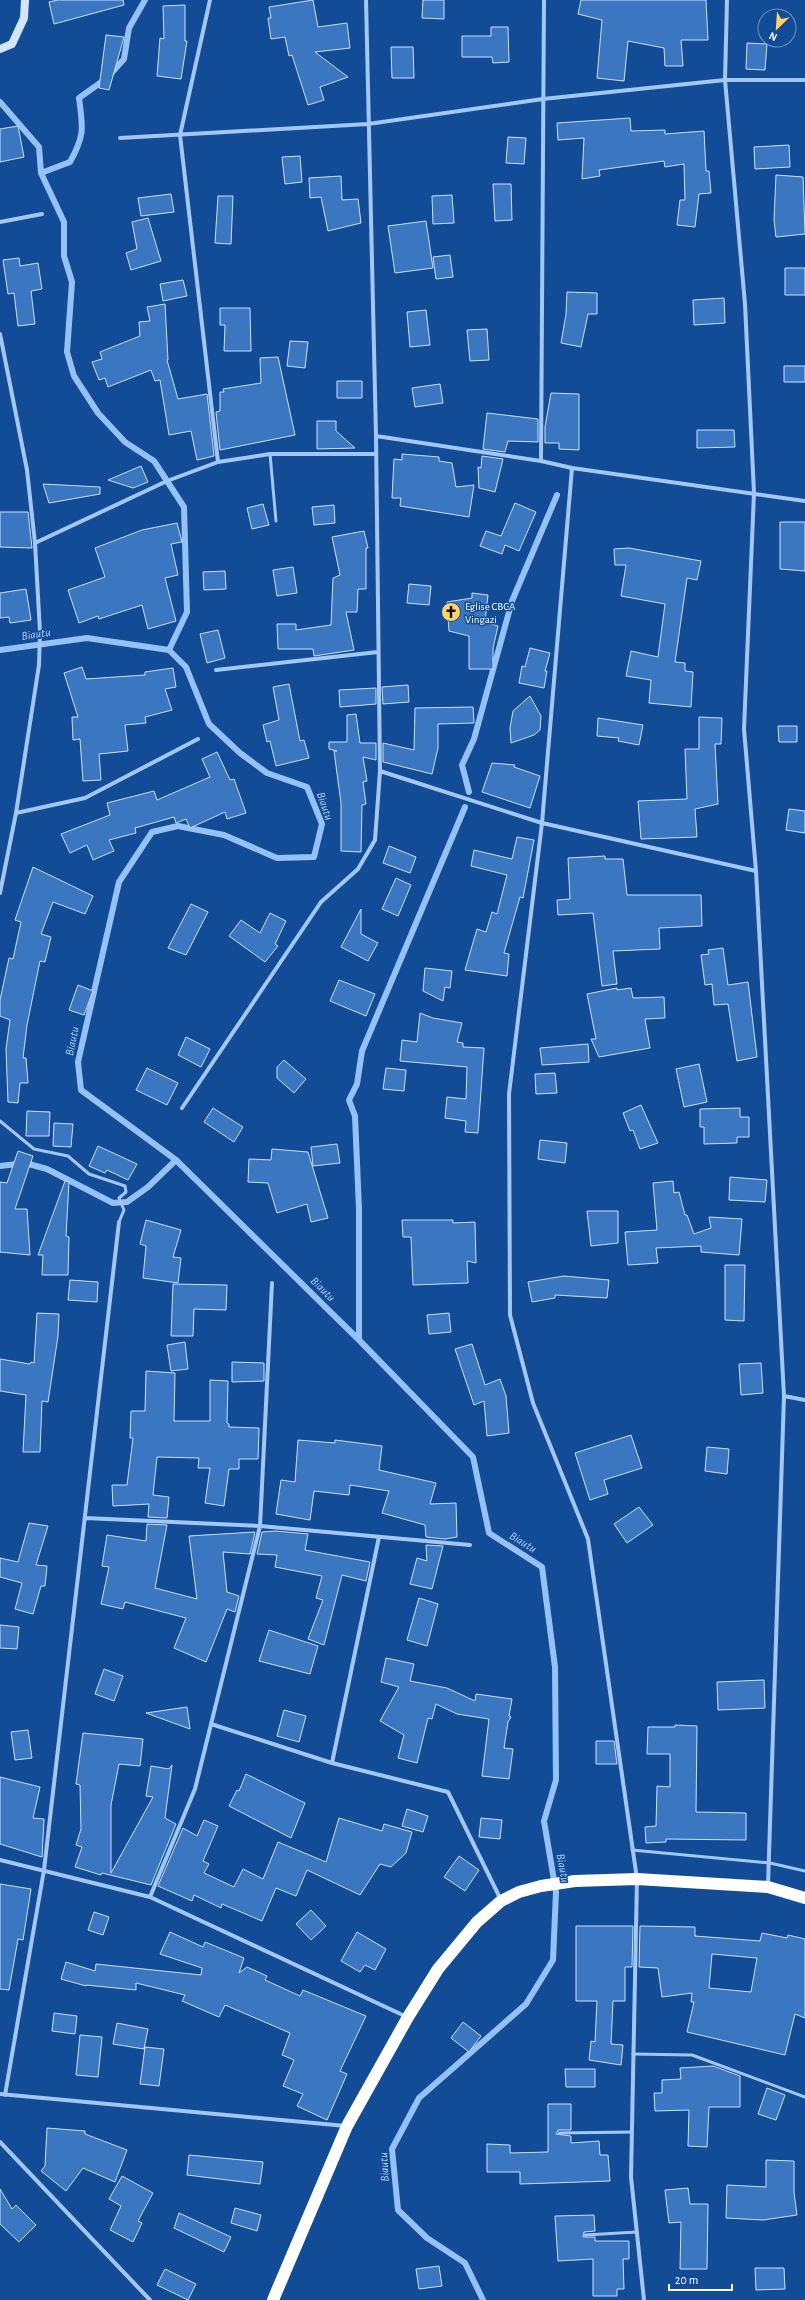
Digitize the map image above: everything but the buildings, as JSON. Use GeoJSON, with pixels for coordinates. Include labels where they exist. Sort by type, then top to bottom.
{"type":"FeatureCollection","features":[{"type":"Feature","properties":{"kind":"highway"},"geometry":{"type":"LineString","coordinates":[[273,2300],[347,2126],[408,2017],[438,1969],[478,1922],[502,1901],[519,1892],[541,1886],[575,1881],[636,1879],[768,1887],[805,1898]]}},
{"type":"Feature","properties":{"kind":"street"},"geometry":{"type":"LineString","coordinates":[[0,49],[12,44],[24,18],[25,0]]}},
{"type":"Feature","properties":{"kind":"street"},"geometry":{"type":"LineString","coordinates":[[210,0],[180,135],[218,462]]}},
{"type":"Feature","properties":{"kind":"street"},"geometry":{"type":"LineString","coordinates":[[182,1108],[321,902],[358,869],[375,840],[380,771],[376,436],[366,0]]}},
{"type":"Feature","properties":{"kind":"street"},"geometry":{"type":"LineString","coordinates":[[541,461],[544,0]]}},
{"type":"Feature","properties":{"kind":"street"},"geometry":{"type":"LineString","coordinates":[[727,0],[725,80],[745,304],[754,493],[744,729],[756,871],[784,1396],[770,1863],[768,1887]]}},
{"type":"Feature","properties":{"kind":"street"},"geometry":{"type":"LineString","coordinates":[[120,138],[368,124],[543,99],[725,80],[805,80]]}},
{"type":"Feature","properties":{"kind":"street"},"geometry":{"type":"LineString","coordinates":[[0,222],[42,214]]}},
{"type":"Feature","properties":{"kind":"street"},"geometry":{"type":"LineString","coordinates":[[0,334],[27,470],[35,543],[40,632],[39,665],[16,813],[0,893]]}},
{"type":"Feature","properties":{"kind":"street"},"geometry":{"type":"LineString","coordinates":[[376,436],[541,461],[572,468],[805,501]]}},
{"type":"Feature","properties":{"kind":"street"},"geometry":{"type":"LineString","coordinates":[[35,543],[167,481],[218,462],[270,454],[376,454]]}},
{"type":"Feature","properties":{"kind":"street"},"geometry":{"type":"LineString","coordinates":[[572,468],[542,823],[510,1094],[510,1315],[533,1403],[588,1539],[636,1879],[631,2177],[644,2300]]}},
{"type":"Feature","properties":{"kind":"street"},"geometry":{"type":"LineString","coordinates":[[216,670],[378,652]]}},
{"type":"Feature","properties":{"kind":"street"},"geometry":{"type":"LineString","coordinates":[[16,813],[85,798],[198,739]]}},
{"type":"Feature","properties":{"kind":"street"},"geometry":{"type":"LineString","coordinates":[[380,771],[542,823],[756,871]]}},
{"type":"Feature","properties":{"kind":"street"},"geometry":{"type":"LineString","coordinates":[[5,2095],[44,1870],[119,1222]]}},
{"type":"Feature","properties":{"kind":"street"},"geometry":{"type":"LineString","coordinates":[[150,1897],[195,1789],[260,1526],[272,1283]]}},
{"type":"Feature","properties":{"kind":"street"},"geometry":{"type":"LineString","coordinates":[[784,1396],[805,1400]]}},
{"type":"Feature","properties":{"kind":"street"},"geometry":{"type":"LineString","coordinates":[[85,1518],[260,1526],[470,1545]]}},
{"type":"Feature","properties":{"kind":"street"},"geometry":{"type":"LineString","coordinates":[[332,1762],[379,1537]]}},
{"type":"Feature","properties":{"kind":"street"},"geometry":{"type":"LineString","coordinates":[[211,1724],[332,1762],[448,1792],[502,1901]]}},
{"type":"Feature","properties":{"kind":"street"},"geometry":{"type":"LineString","coordinates":[[0,1860],[150,1897],[408,2017]]}},
{"type":"Feature","properties":{"kind":"street"},"geometry":{"type":"LineString","coordinates":[[0,2094],[347,2126]]}},
{"type":"Feature","properties":{"kind":"street"},"geometry":{"type":"LineString","coordinates":[[0,2142],[150,2300]]}},
{"type":"Feature","properties":{"kind":"lane"},"geometry":{"type":"LineString","coordinates":[[270,454],[276,521]]}},
{"type":"Feature","properties":{"kind":"lane"},"geometry":{"type":"LineString","coordinates":[[0,1121],[34,1149],[68,1156],[88,1174],[125,1186],[126,1192],[119,1198],[124,1210],[119,1222]]}},
{"type":"Feature","properties":{"kind":"lane"},"geometry":{"type":"LineString","coordinates":[[632,1850],[770,1863],[805,1871]]}},
{"type":"Feature","properties":{"kind":"lane"},"geometry":{"type":"LineString","coordinates":[[633,2054],[692,2055],[805,2096]]}},
{"type":"Feature","properties":{"kind":"lane"},"geometry":{"type":"LineString","coordinates":[[559,2133],[632,2132]]}},
{"type":"Feature","properties":{"kind":"lane"},"geometry":{"type":"LineString","coordinates":[[585,2236],[637,2232]]}},
{"type":"Feature","properties":{"kind":"waterway"},"geometry":{"type":"LineString","coordinates":[[145,0],[129,28],[124,59],[107,78],[79,98],[82,131],[75,153],[70,162],[41,173],[64,222],[64,256],[72,282],[67,352],[74,376],[98,413],[125,442],[154,461],[184,507],[187,612],[169,650]]}},
{"type":"Feature","properties":{"kind":"waterway"},"geometry":{"type":"LineString","coordinates":[[0,102],[39,147],[41,173]]}},
{"type":"Feature","properties":{"kind":"waterway"},"geometry":{"type":"LineString","coordinates":[[469,792],[462,765],[474,739],[512,601],[557,495]]}},
{"type":"Feature","properties":{"kind":"waterway","name":"Biautu"},"geometry":{"type":"LineString","coordinates":[[0,650],[87,638],[169,650],[186,667],[209,724],[240,753],[267,773],[307,787],[322,824],[314,857],[277,858],[224,835],[178,826],[152,832],[119,882],[78,1062],[81,1090],[176,1160],[359,1340],[473,1457],[489,1533],[542,1567],[555,1667],[556,1780],[544,1821],[556,1892],[553,1960],[526,2004],[419,2098],[392,2149],[398,2210],[427,2238],[465,2263],[483,2300]]}},
{"type":"Feature","properties":{"kind":"waterway"},"geometry":{"type":"LineString","coordinates":[[359,1340],[359,1209],[355,1116],[349,1100],[357,1084],[362,1051],[465,807]]}},
{"type":"Feature","properties":{"kind":"waterway"},"geometry":{"type":"LineString","coordinates":[[0,1166],[25,1163],[47,1169],[113,1203],[127,1202],[148,1187],[176,1160]]}},
{"type":"Feature","properties":{"kind":"place","name":"Eglise CBCA Vingazi"},"geometry":{"type":"Point","coordinates":[451,612]}}]}
